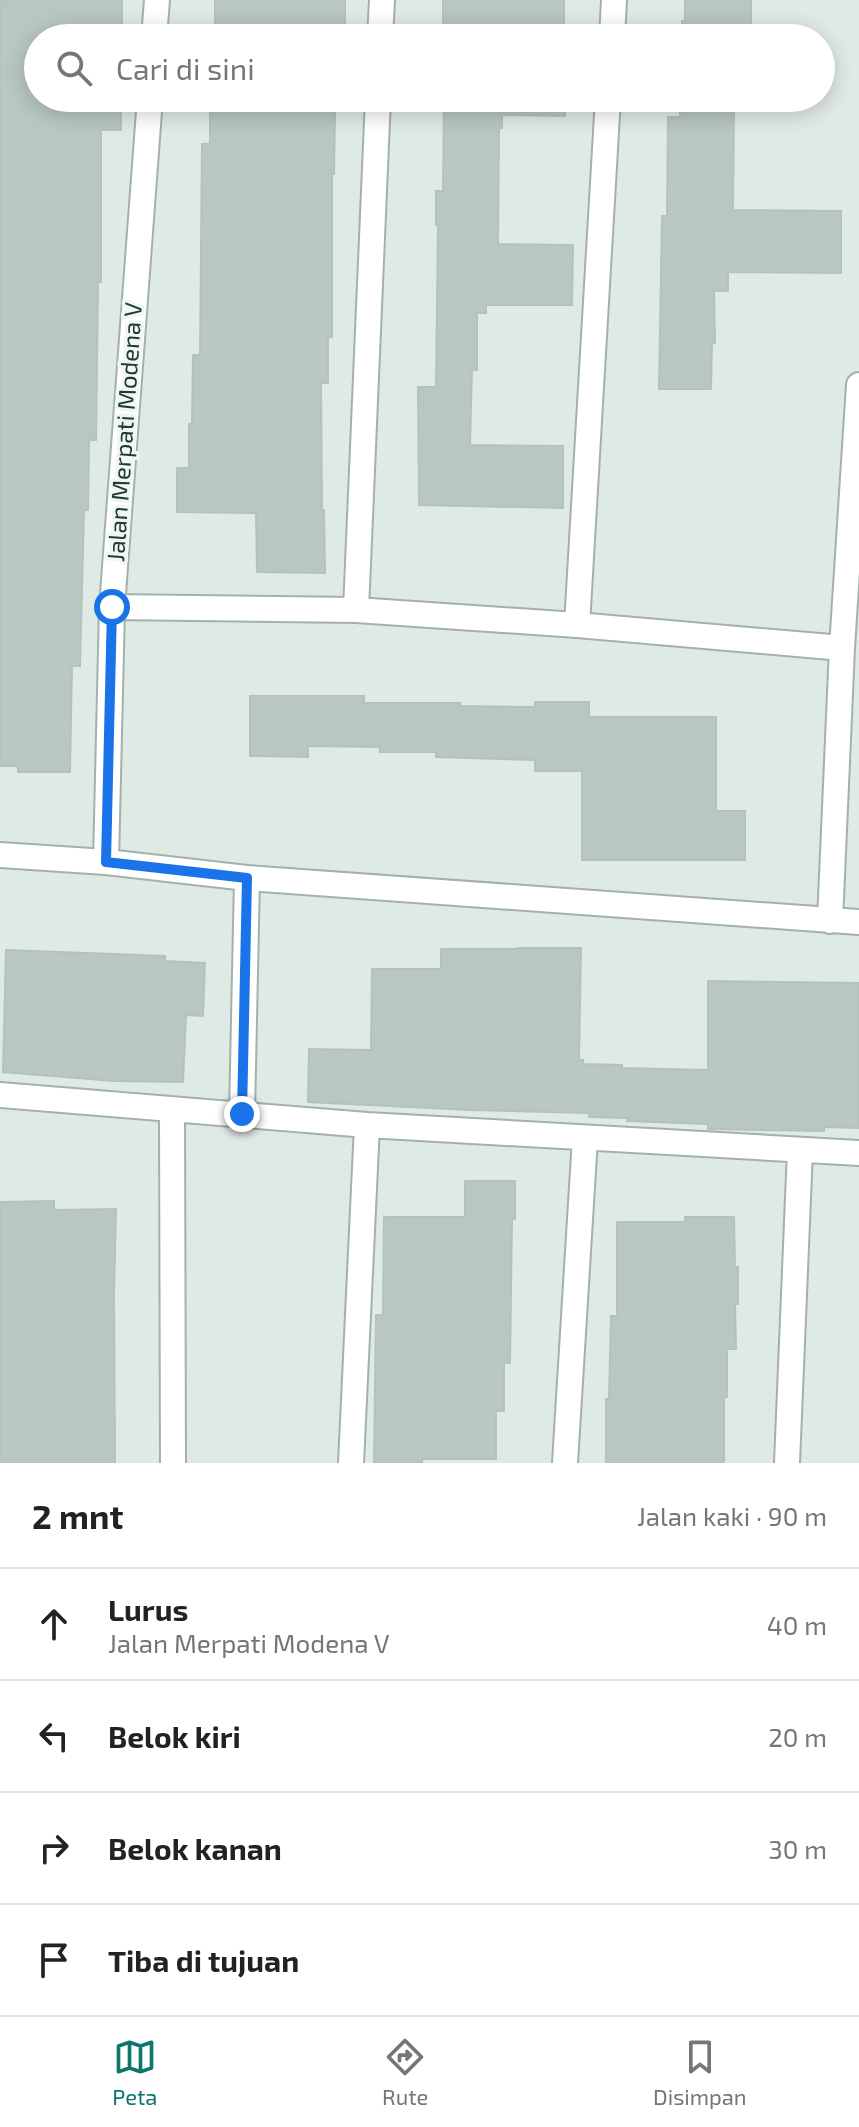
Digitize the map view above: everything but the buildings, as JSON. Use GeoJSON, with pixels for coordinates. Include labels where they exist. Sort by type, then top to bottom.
{"type":"FeatureCollection","features":[{"type":"Feature","properties":{"kind":"street"},"geometry":{"type":"LineString","coordinates":[[155,24],[157,0]]}},
{"type":"Feature","properties":{"kind":"street"},"geometry":{"type":"LineString","coordinates":[[381,24],[382,0]]}},
{"type":"Feature","properties":{"kind":"street"},"geometry":{"type":"LineString","coordinates":[[613,24],[614,0]]}},
{"type":"Feature","properties":{"kind":"street","name":"Jalan Merpati Modena V"},"geometry":{"type":"LineString","coordinates":[[106,862],[112,607],[149,112]]}},
{"type":"Feature","properties":{"kind":"street"},"geometry":{"type":"LineString","coordinates":[[356,610],[377,112]]}},
{"type":"Feature","properties":{"kind":"street"},"geometry":{"type":"LineString","coordinates":[[577,625],[607,112]]}},
{"type":"Feature","properties":{"kind":"street"},"geometry":{"type":"LineString","coordinates":[[830,921],[842,648],[854,540],[859,385]]}},
{"type":"Feature","properties":{"kind":"street"},"geometry":{"type":"LineString","coordinates":[[112,607],[356,610],[842,648]]}},
{"type":"Feature","properties":{"kind":"street"},"geometry":{"type":"LineString","coordinates":[[0,855],[106,862],[247,878],[859,922]]}},
{"type":"Feature","properties":{"kind":"street"},"geometry":{"type":"LineString","coordinates":[[242,1114],[247,878]]}},
{"type":"Feature","properties":{"kind":"street"},"geometry":{"type":"LineString","coordinates":[[0,1095],[367,1125],[859,1153]]}},
{"type":"Feature","properties":{"kind":"street"},"geometry":{"type":"LineString","coordinates":[[172,1110],[173,1463]]}},
{"type":"Feature","properties":{"kind":"street"},"geometry":{"type":"LineString","coordinates":[[351,1463],[367,1125]]}},
{"type":"Feature","properties":{"kind":"street"},"geometry":{"type":"LineString","coordinates":[[565,1463],[585,1138]]}},
{"type":"Feature","properties":{"kind":"street"},"geometry":{"type":"LineString","coordinates":[[787,1463],[800,1150]]}},
{"type":"Feature","properties":{"kind":"route"},"geometry":{"type":"LineString","coordinates":[[112,607],[106,862],[247,878],[242,1114]]}}]}
